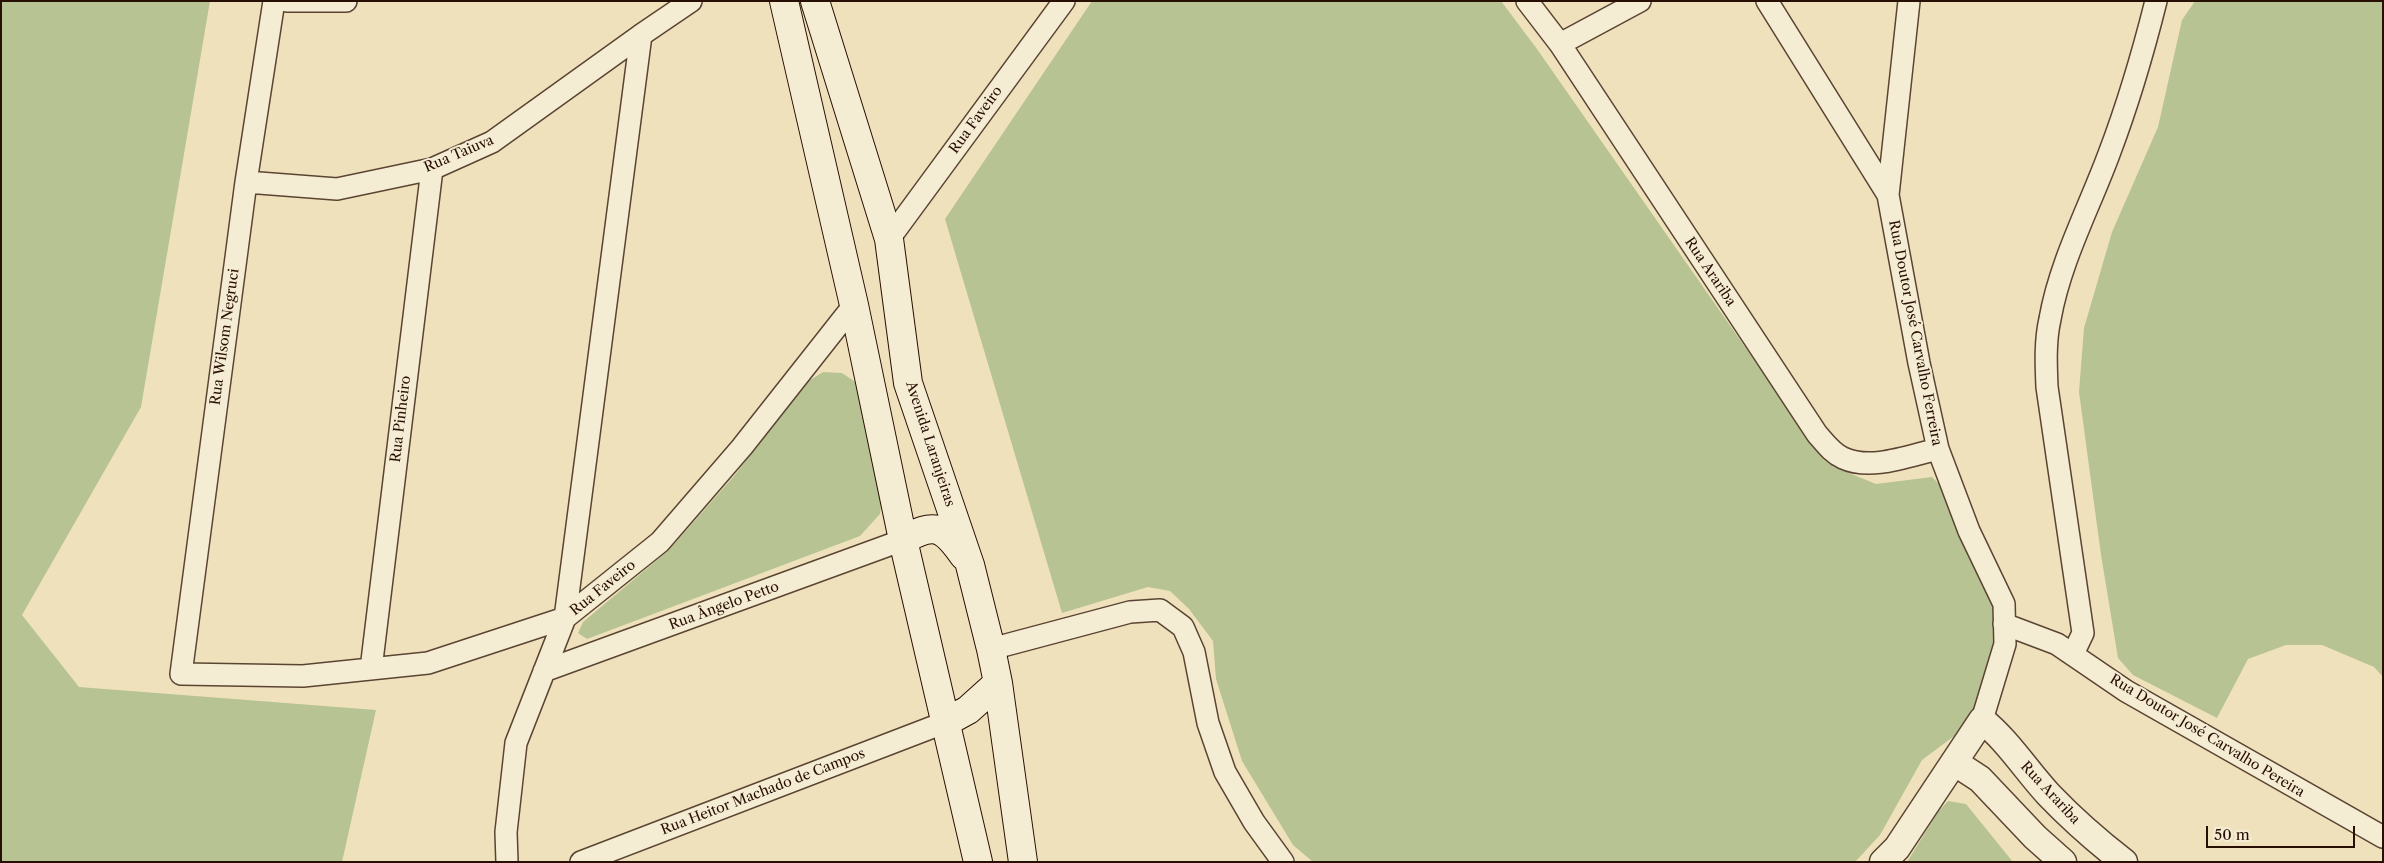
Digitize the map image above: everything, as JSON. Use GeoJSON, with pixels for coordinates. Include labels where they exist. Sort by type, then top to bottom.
{"type":"FeatureCollection","features":[{"type":"Feature","properties":{"kind":"main road"},"geometry":{"type":"LineString","coordinates":[[784,1],[854,305],[903,540],[978,862]]}},
{"type":"Feature","properties":{"kind":"main road","name":"Avenida Laranjeiras"},"geometry":{"type":"LineString","coordinates":[[816,1],[889,240],[908,383],[970,565],[991,649],[998,683],[1023,862]]}},
{"type":"Feature","properties":{"kind":"main road"},"geometry":{"type":"LineString","coordinates":[[903,540],[922,530],[937,530],[950,536],[970,565]]}},
{"type":"Feature","properties":{"kind":"main road"},"geometry":{"type":"LineString","coordinates":[[946,722],[968,710],[998,683]]}},
{"type":"Feature","properties":{"kind":"street","name":"Rua Wilsom Negruci"},"geometry":{"type":"LineString","coordinates":[[181,674],[246,182],[274,1]]}},
{"type":"Feature","properties":{"kind":"street"},"geometry":{"type":"LineString","coordinates":[[288,1],[346,1]]}},
{"type":"Feature","properties":{"kind":"street","name":"Rua Taiuva"},"geometry":{"type":"LineString","coordinates":[[246,182],[337,189],[432,169],[492,142],[641,34],[691,1]]}},
{"type":"Feature","properties":{"kind":"street","name":"Rua Faveiro"},"geometry":{"type":"LineString","coordinates":[[889,240],[1064,1]]}},
{"type":"Feature","properties":{"kind":"street","name":"Rua Arariba"},"geometry":{"type":"LineString","coordinates":[[1527,1],[1560,44],[1817,434],[1828,447],[1843,458],[1868,464],[1938,450]]}},
{"type":"Feature","properties":{"kind":"street"},"geometry":{"type":"LineString","coordinates":[[1560,44],[1640,1]]}},
{"type":"Feature","properties":{"kind":"street"},"geometry":{"type":"LineString","coordinates":[[1767,1],[1888,195]]}},
{"type":"Feature","properties":{"kind":"street","name":"Rua Doutor José Carvalho Ferreira"},"geometry":{"type":"LineString","coordinates":[[1883,862],[1897,848],[1982,720],[2005,644],[2004,604],[1969,531],[1938,450],[1888,195],[1909,1]]}},
{"type":"Feature","properties":{"kind":"street"},"geometry":{"type":"LineString","coordinates":[[2073,654],[2083,632],[2047,387],[2046,357],[2049,320],[2061,278],[2110,152],[2127,102],[2156,1]]}},
{"type":"Feature","properties":{"kind":"street"},"geometry":{"type":"LineString","coordinates":[[506,862],[506,832],[516,743],[565,618],[641,34]]}},
{"type":"Feature","properties":{"kind":"street","name":"Rua Pinheiro"},"geometry":{"type":"LineString","coordinates":[[371,669],[432,169]]}},
{"type":"Feature","properties":{"kind":"street","name":"Rua Faveiro"},"geometry":{"type":"LineString","coordinates":[[181,674],[303,676],[428,663],[565,618],[660,542],[742,447],[854,305]]}},
{"type":"Feature","properties":{"kind":"street","name":"Rua Ângelo Petto"},"geometry":{"type":"LineString","coordinates":[[544,671],[903,540]]}},
{"type":"Feature","properties":{"kind":"street"},"geometry":{"type":"LineString","coordinates":[[991,649],[1130,612],[1160,610],[1183,627],[1194,652],[1208,723],[1224,772],[1254,822],[1283,862]]}},
{"type":"Feature","properties":{"kind":"street","name":"Rua Doutor José Carvalho Pereira"},"geometry":{"type":"LineString","coordinates":[[2004,624],[2032,633],[2073,654],[2126,691],[2383,837]]}},
{"type":"Feature","properties":{"kind":"street","name":"Rua Arariba"},"geometry":{"type":"LineString","coordinates":[[1982,720],[2000,735],[2036,780],[2075,821],[2124,862]]}},
{"type":"Feature","properties":{"kind":"street","name":"Rua Heitor Machado de Campos"},"geometry":{"type":"LineString","coordinates":[[580,862],[946,722]]}},
{"type":"Feature","properties":{"kind":"street"},"geometry":{"type":"LineString","coordinates":[[1954,762],[1980,779],[2024,826],[2063,862]]}},
{"type":"Feature","properties":{"kind":"green space"},"geometry":{"type":"Polygon","coordinates":[[[1,1],[210,1],[141,407],[22,615],[79,687],[376,710],[342,862],[1,862],[1,1]]]}},
{"type":"Feature","properties":{"kind":"green space"},"geometry":{"type":"Polygon","coordinates":[[[1092,1],[1501,1],[1537,49],[1817,450],[1834,467],[1876,484],[1932,477],[1946,491],[1992,595],[1999,630],[1969,725],[1922,760],[1880,835],[1855,862],[1313,862],[1293,845],[1242,761],[1216,679],[1213,641],[1189,609],[1170,591],[1148,587],[1062,613],[945,219],[1092,1]]]}},
{"type":"Feature","properties":{"kind":"green space"},"geometry":{"type":"Polygon","coordinates":[[[2195,1],[2383,1],[2383,677],[2374,667],[2322,645],[2286,645],[2248,659],[2217,718],[2133,675],[2118,658],[2101,555],[2079,392],[2084,328],[2112,232],[2158,127],[2182,20],[2195,1]]]}},
{"type":"Feature","properties":{"kind":"green space"},"geometry":{"type":"Polygon","coordinates":[[[823,372],[842,373],[860,385],[883,492],[880,514],[860,536],[587,639],[578,633],[583,622],[669,550],[734,476],[807,382],[823,372]]]}},
{"type":"Feature","properties":{"kind":"green space"},"geometry":{"type":"Polygon","coordinates":[[[1948,801],[1966,804],[2013,862],[1907,862],[1938,812],[1948,801]]]}}]}
